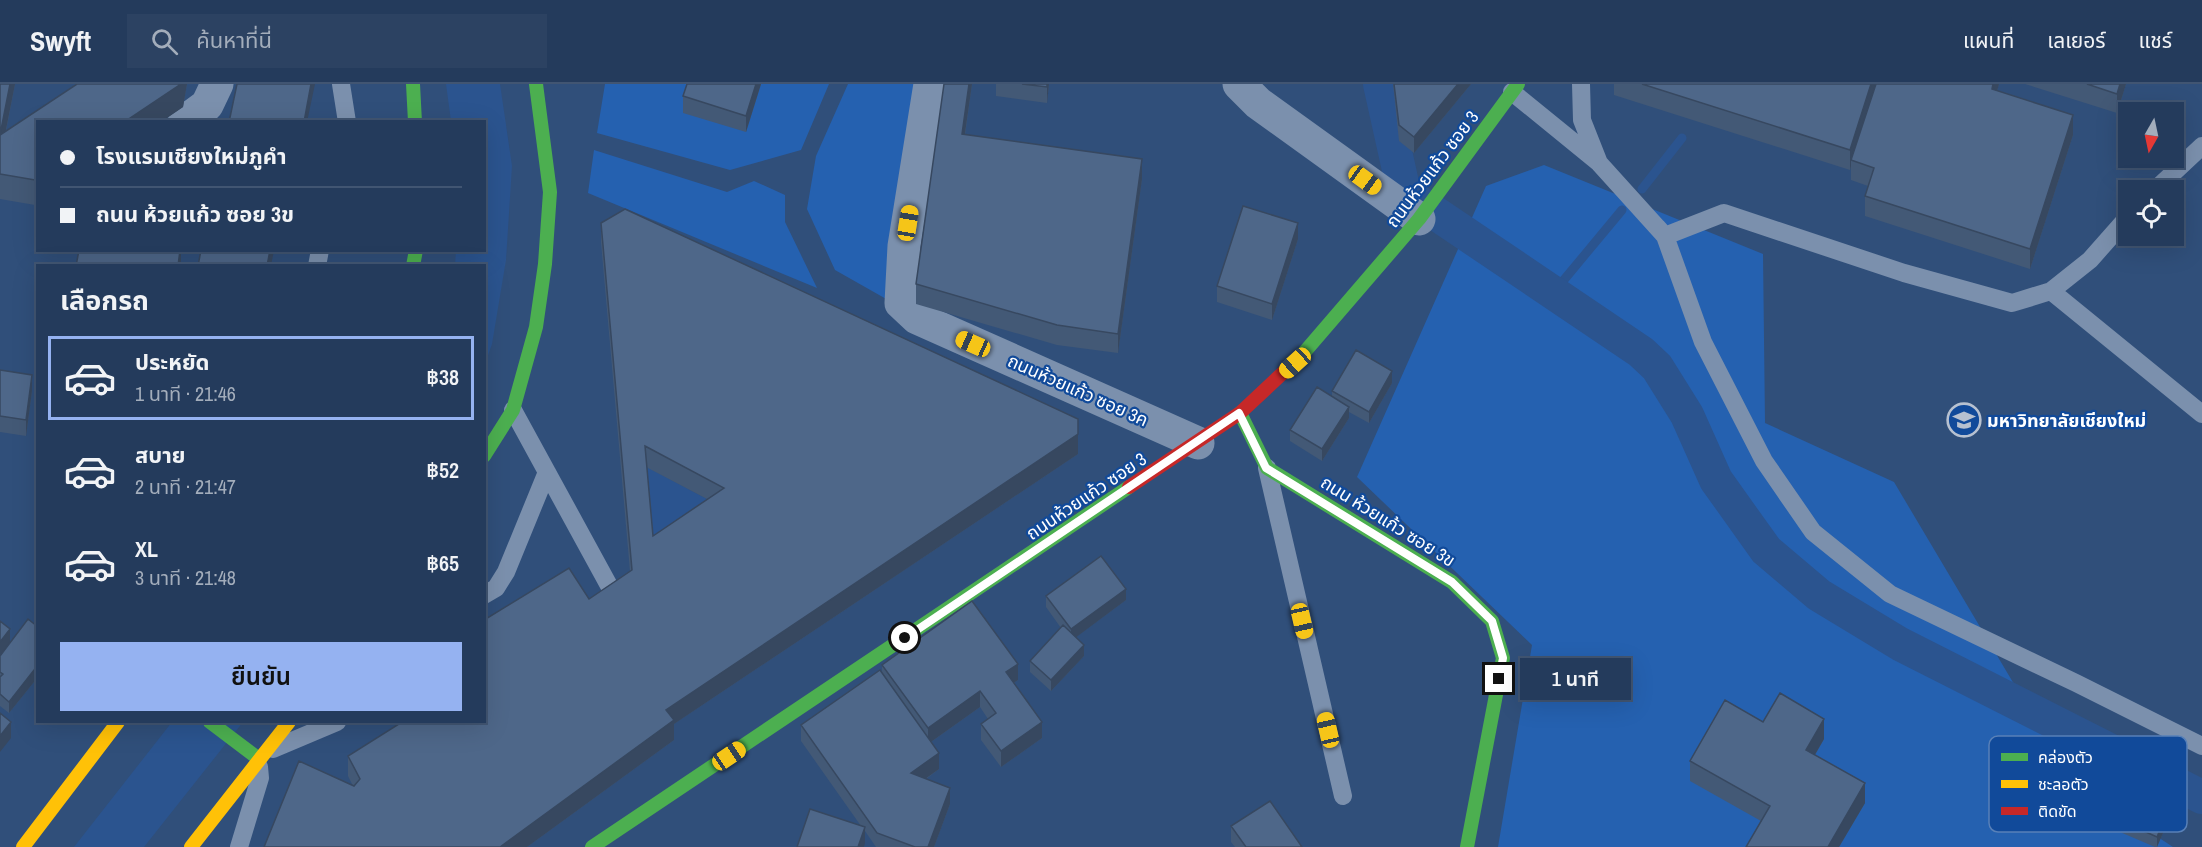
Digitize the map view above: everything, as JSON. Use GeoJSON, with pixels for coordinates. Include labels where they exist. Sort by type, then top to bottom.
{"type":"FeatureCollection","features":[{"type":"Feature","properties":{"kind":"street"},"geometry":{"type":"LineString","coordinates":[[187,120],[207,105],[217,84]]}},
{"type":"Feature","properties":{"kind":"street"},"geometry":{"type":"LineString","coordinates":[[413,84],[416,120]]}},
{"type":"Feature","properties":{"kind":"street"},"geometry":{"type":"LineString","coordinates":[[486,453],[513,410],[536,327],[545,264],[550,192],[536,84]]}},
{"type":"Feature","properties":{"kind":"street","name":"ถนนห้วยแก้ว ซอย 3ค"},"geometry":{"type":"LineString","coordinates":[[930,84],[904,246],[901,303],[917,318],[1198,442]]}},
{"type":"Feature","properties":{"kind":"street"},"geometry":{"type":"LineString","coordinates":[[1239,84],[1258,103],[1419,219]]}},
{"type":"Feature","properties":{"kind":"street","name":"ถนนห้วยแก้ว ซอย 3"},"geometry":{"type":"LineString","coordinates":[[592,847],[1239,413],[1295,363],[1419,219],[1515,88]]}},
{"type":"Feature","properties":{"kind":"street"},"geometry":{"type":"LineString","coordinates":[[1239,413],[1266,468]]}},
{"type":"Feature","properties":{"kind":"street","name":"ถนน ห้วยแก้ว ซอย 3ข"},"geometry":{"type":"LineString","coordinates":[[1266,468],[1452,582],[1492,621],[1503,658],[1467,847]]}},
{"type":"Feature","properties":{"kind":"street"},"geometry":{"type":"LineString","coordinates":[[23,847],[117,723]]}},
{"type":"Feature","properties":{"kind":"street"},"geometry":{"type":"LineString","coordinates":[[211,723],[238,743],[261,756]]}},
{"type":"Feature","properties":{"kind":"street"},"geometry":{"type":"LineString","coordinates":[[191,847],[288,723]]}},
{"type":"Feature","properties":{"kind":"lane"},"geometry":{"type":"LineString","coordinates":[[342,84],[347,120]]}},
{"type":"Feature","properties":{"kind":"lane"},"geometry":{"type":"LineString","coordinates":[[1581,84],[1582,120],[1599,163]]}},
{"type":"Feature","properties":{"kind":"lane"},"geometry":{"type":"LineString","coordinates":[[1515,88],[1599,163],[1665,236],[1703,342],[1764,461],[1814,532],[1890,594],[2182,736]]}},
{"type":"Feature","properties":{"kind":"lane"},"geometry":{"type":"LineString","coordinates":[[2166,180],[2202,146]]}},
{"type":"Feature","properties":{"kind":"lane"},"geometry":{"type":"LineString","coordinates":[[1665,236],[1724,213],[1904,273],[2012,303],[2050,291],[2090,260],[2118,228]]}},
{"type":"Feature","properties":{"kind":"lane"},"geometry":{"type":"LineString","coordinates":[[2050,291],[2202,414]]}},
{"type":"Feature","properties":{"kind":"lane"},"geometry":{"type":"LineString","coordinates":[[513,410],[613,592]]}},
{"type":"Feature","properties":{"kind":"lane"},"geometry":{"type":"LineString","coordinates":[[1266,468],[1343,796]]}},
{"type":"Feature","properties":{"kind":"lane"},"geometry":{"type":"LineString","coordinates":[[486,594],[496,588],[506,572],[547,472]]}},
{"type":"Feature","properties":{"kind":"lane"},"geometry":{"type":"LineString","coordinates":[[239,847],[260,778],[261,756],[335,723]]}},
{"type":"Feature","properties":{"kind":"lane"},"geometry":{"type":"LineString","coordinates":[[2187,738],[2202,746]]}},
{"type":"Feature","properties":{"kind":"shaded area"},"geometry":{"type":"Polygon","coordinates":[[[446,84],[500,84],[512,166],[506,260],[492,344],[486,361],[486,264],[455,264],[456,252],[486,252],[486,120],[451,120],[446,84]]]}},
{"type":"Feature","properties":{"kind":"shaded area"},"geometry":{"type":"Polygon","coordinates":[[[605,84],[829,84],[801,150],[730,170],[597,133],[605,84]]]}},
{"type":"Feature","properties":{"kind":"shaded area"},"geometry":{"type":"Polygon","coordinates":[[[848,84],[914,84],[888,300],[835,270],[807,209],[816,156],[848,84]]]}},
{"type":"Feature","properties":{"kind":"shaded area"},"geometry":{"type":"Polygon","coordinates":[[[594,150],[727,192],[754,181],[785,195],[785,222],[817,288],[588,193],[594,150]]]}},
{"type":"Feature","properties":{"kind":"shaded area"},"geometry":{"type":"Polygon","coordinates":[[[1544,165],[1763,254],[1765,423],[1894,482],[2045,736],[1989,736],[1989,832],[2150,832],[2173,847],[1498,847],[1532,645],[1357,477],[1486,186],[1544,165]]]}},
{"type":"Feature","properties":{"kind":"shaded area"},"geometry":{"type":"Polygon","coordinates":[[[645,466],[724,508],[653,555],[645,466]]]}},
{"type":"Feature","properties":{"kind":"shaded area"},"geometry":{"type":"Polygon","coordinates":[[[171,723],[242,723],[144,847],[74,847],[171,723]]]}},
{"type":"Feature","properties":{"kind":"building"},"geometry":{"type":"Polygon","coordinates":[[[0,84],[10,84],[0,135],[0,84]]]}},
{"type":"Feature","properties":{"kind":"building"},"geometry":{"type":"Polygon","coordinates":[[[77,84],[181,84],[127,120],[36,120],[36,179],[0,174],[0,135],[77,84]]]}},
{"type":"Feature","properties":{"kind":"building"},"geometry":{"type":"Polygon","coordinates":[[[237,84],[311,84],[304,120],[229,120],[237,84]]]}},
{"type":"Feature","properties":{"kind":"building"},"geometry":{"type":"Polygon","coordinates":[[[687,84],[756,84],[746,116],[683,96],[687,84]]]}},
{"type":"Feature","properties":{"kind":"building"},"geometry":{"type":"Polygon","coordinates":[[[944,84],[969,84],[962,134],[1142,159],[1118,334],[1057,325],[916,284],[944,84]]]}},
{"type":"Feature","properties":{"kind":"building"},"geometry":{"type":"Polygon","coordinates":[[[1022,84],[1047,84],[1047,87],[1022,84]]]}},
{"type":"Feature","properties":{"kind":"building"},"geometry":{"type":"Polygon","coordinates":[[[1394,84],[1458,84],[1414,137],[1399,125],[1394,84]]]}},
{"type":"Feature","properties":{"kind":"building"},"geometry":{"type":"Polygon","coordinates":[[[1642,84],[1871,84],[1850,150],[1642,84]]]}},
{"type":"Feature","properties":{"kind":"building"},"geometry":{"type":"Polygon","coordinates":[[[1876,84],[1993,84],[1992,89],[2073,115],[2030,249],[1865,196],[1874,168],[1851,160],[1876,84]]]}},
{"type":"Feature","properties":{"kind":"building"},"geometry":{"type":"Polygon","coordinates":[[[2087,84],[2120,84],[2117,94],[2087,84]]]}},
{"type":"Feature","properties":{"kind":"building"},"geometry":{"type":"Polygon","coordinates":[[[1243,206],[1298,223],[1272,304],[1217,286],[1243,206]]]}},
{"type":"Feature","properties":{"kind":"building"},"geometry":{"type":"Polygon","coordinates":[[[625,209],[1078,419],[1078,434],[666,710],[674,720],[500,847],[264,847],[299,761],[354,786],[360,779],[348,756],[400,723],[486,723],[486,619],[569,568],[589,599],[632,570],[601,223],[625,209]],[[645,446],[653,536],[724,488],[645,446]]]}},
{"type":"Feature","properties":{"kind":"building"},"geometry":{"type":"Polygon","coordinates":[[[79,252],[180,252],[178,264],[76,264],[79,252]]]}},
{"type":"Feature","properties":{"kind":"building"},"geometry":{"type":"Polygon","coordinates":[[[201,252],[270,252],[267,264],[198,264],[201,252]]]}},
{"type":"Feature","properties":{"kind":"building"},"geometry":{"type":"Polygon","coordinates":[[[1356,350],[1392,371],[1369,412],[1332,391],[1356,350]]]}},
{"type":"Feature","properties":{"kind":"building"},"geometry":{"type":"Polygon","coordinates":[[[0,370],[32,375],[26,420],[0,416],[0,370]]]}},
{"type":"Feature","properties":{"kind":"building"},"geometry":{"type":"Polygon","coordinates":[[[1317,387],[1349,407],[1322,449],[1290,430],[1317,387]]]}},
{"type":"Feature","properties":{"kind":"building"},"geometry":{"type":"Polygon","coordinates":[[[1101,556],[1126,589],[1071,629],[1046,596],[1101,556]]]}},
{"type":"Feature","properties":{"kind":"building"},"geometry":{"type":"Polygon","coordinates":[[[972,601],[1018,664],[1006,672],[1042,722],[1001,751],[981,724],[996,713],[980,691],[928,728],[882,665],[972,601]]]}},
{"type":"Feature","properties":{"kind":"building"},"geometry":{"type":"Polygon","coordinates":[[[28,619],[36,625],[36,668],[9,702],[0,694],[0,677],[3,674],[0,672],[0,656],[28,619]]]}},
{"type":"Feature","properties":{"kind":"building"},"geometry":{"type":"Polygon","coordinates":[[[0,621],[10,629],[0,642],[0,621]]]}},
{"type":"Feature","properties":{"kind":"building"},"geometry":{"type":"Polygon","coordinates":[[[1063,625],[1084,645],[1051,680],[1030,661],[1063,625]]]}},
{"type":"Feature","properties":{"kind":"building"},"geometry":{"type":"Polygon","coordinates":[[[880,670],[939,753],[911,773],[950,788],[928,847],[915,847],[877,833],[801,725],[880,670]]]}},
{"type":"Feature","properties":{"kind":"building"},"geometry":{"type":"Polygon","coordinates":[[[1780,693],[1824,719],[1806,750],[1865,783],[1828,847],[1746,847],[1770,806],[1690,761],[1725,700],[1763,722],[1780,693]]]}},
{"type":"Feature","properties":{"kind":"building"},"geometry":{"type":"Polygon","coordinates":[[[0,713],[11,722],[0,736],[0,713]]]}},
{"type":"Feature","properties":{"kind":"building"},"geometry":{"type":"Polygon","coordinates":[[[1270,801],[1302,847],[1246,847],[1231,826],[1270,801]]]}},
{"type":"Feature","properties":{"kind":"building"},"geometry":{"type":"Polygon","coordinates":[[[810,809],[865,827],[858,847],[797,847],[810,809]]]}},
{"type":"Feature","properties":{"kind":"building"},"geometry":{"type":"Polygon","coordinates":[[[2146,832],[2159,832],[2157,837],[2146,832]]]}},
{"type":"Feature","properties":{"kind":"waterway"},"geometry":{"type":"LineString","coordinates":[[1380,84],[1404,192],[1641,352],[1657,367],[1687,415],[1716,480],[1766,550],[1819,595],[1900,644],[2082,736]]}},
{"type":"Feature","properties":{"kind":"waterway"},"geometry":{"type":"LineString","coordinates":[[1642,189],[1682,138]]}},
{"type":"Feature","properties":{"kind":"waterway"},"geometry":{"type":"LineString","coordinates":[[1553,293],[1622,210]]}},
{"type":"Feature","properties":{"kind":"waterway"},"geometry":{"type":"LineString","coordinates":[[2187,789],[2202,797]]}},
{"type":"Feature","properties":{"kind":"traffic: fast"},"geometry":{"type":"LineString","coordinates":[[413,84],[415,120]]}},
{"type":"Feature","properties":{"kind":"traffic: fast"},"geometry":{"type":"LineString","coordinates":[[486,453],[513,410],[536,327],[545,264],[550,192],[536,84]]}},
{"type":"Feature","properties":{"kind":"traffic: fast"},"geometry":{"type":"LineString","coordinates":[[1302,355],[1419,219],[1518,84]]}},
{"type":"Feature","properties":{"kind":"traffic: fast"},"geometry":{"type":"LineString","coordinates":[[413,264],[416,252]]}},
{"type":"Feature","properties":{"kind":"traffic: fast"},"geometry":{"type":"LineString","coordinates":[[1240,413],[1267,468],[1452,582],[1492,621],[1503,658],[1467,847]]}},
{"type":"Feature","properties":{"kind":"traffic: fast"},"geometry":{"type":"LineString","coordinates":[[592,847],[1129,487]]}},
{"type":"Feature","properties":{"kind":"traffic: fast"},"geometry":{"type":"LineString","coordinates":[[211,723],[259,759]]}},
{"type":"Feature","properties":{"kind":"traffic: slow"},"geometry":{"type":"LineString","coordinates":[[23,847],[117,723]]}},
{"type":"Feature","properties":{"kind":"traffic: slow"},"geometry":{"type":"LineString","coordinates":[[191,847],[288,723]]}},
{"type":"Feature","properties":{"kind":"traffic: jam"},"geometry":{"type":"LineString","coordinates":[[1129,487],[1240,413],[1302,355]]}},
{"type":"Feature","properties":{"kind":"place","name":"มหาวิทยาลัยเชียงใหม่"},"geometry":{"type":"Point","coordinates":[1964,420]}},
{"type":"Feature","properties":{"kind":"route"},"geometry":{"type":"LineString","coordinates":[[905,638],[1239,413],[1266,468],[1452,582],[1492,621],[1503,658],[1499,679]]}}]}
